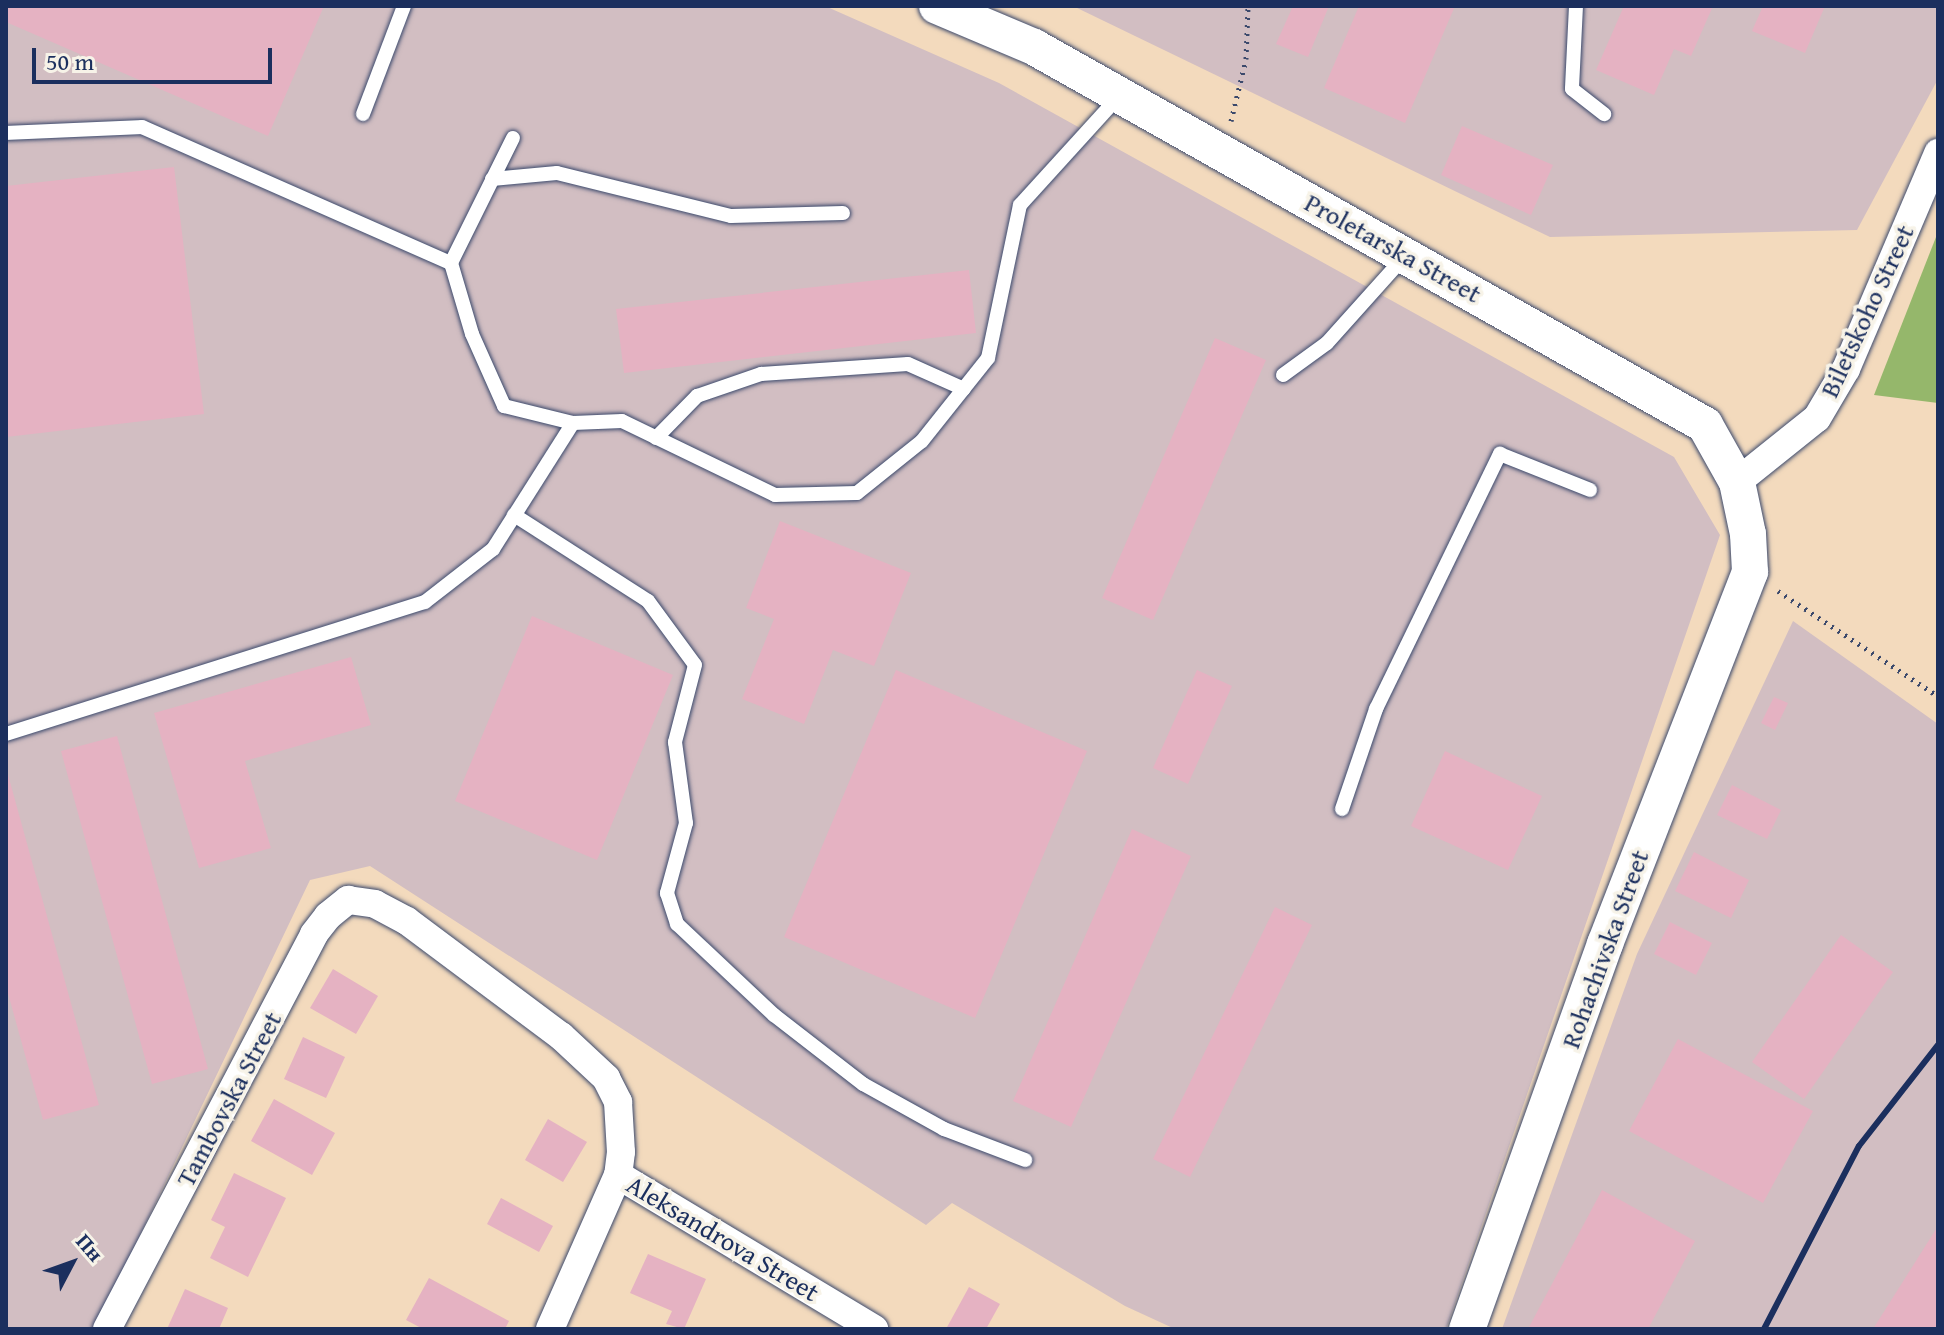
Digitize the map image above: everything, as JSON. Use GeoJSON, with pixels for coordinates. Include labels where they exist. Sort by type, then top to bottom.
{"type":"FeatureCollection","features":[{"type":"Feature","properties":{"kind":"street","name":"Proletarska Street"},"geometry":{"type":"LineString","coordinates":[[937,6],[1034,47],[1121,94],[1705,425],[1737,482],[1748,534],[1750,572]]}},
{"type":"Feature","properties":{"kind":"street","name":"Biletskoho Street"},"geometry":{"type":"LineString","coordinates":[[1737,482],[1817,418],[1846,369],[1938,153]]}},
{"type":"Feature","properties":{"kind":"street","name":"Rohachivska Street"},"geometry":{"type":"LineString","coordinates":[[1467,1329],[1605,944],[1750,572]]}},
{"type":"Feature","properties":{"kind":"street","name":"Tambovska Street"},"geometry":{"type":"LineString","coordinates":[[107,1329],[314,934],[328,916],[348,900],[375,904]]}},
{"type":"Feature","properties":{"kind":"street","name":"Aleksandrova Street"},"geometry":{"type":"LineString","coordinates":[[375,904],[407,921],[561,1036],[606,1078],[618,1102],[621,1152],[618,1175],[874,1329]]}},
{"type":"Feature","properties":{"kind":"street"},"geometry":{"type":"LineString","coordinates":[[550,1329],[618,1175]]}},
{"type":"Feature","properties":{"kind":"lane"},"geometry":{"type":"LineString","coordinates":[[363,114],[404,6]]}},
{"type":"Feature","properties":{"kind":"lane"},"geometry":{"type":"LineString","coordinates":[[1576,6],[1572,89],[1604,114]]}},
{"type":"Feature","properties":{"kind":"lane"},"geometry":{"type":"LineString","coordinates":[[513,138],[451,263],[472,334],[504,406],[573,423],[622,421],[775,495],[857,493],[922,441],[988,358],[1020,205],[1121,94]]}},
{"type":"Feature","properties":{"kind":"lane"},"geometry":{"type":"LineString","coordinates":[[6,133],[142,127],[451,263]]}},
{"type":"Feature","properties":{"kind":"lane"},"geometry":{"type":"LineString","coordinates":[[492,179],[557,173],[731,216],[843,213]]}},
{"type":"Feature","properties":{"kind":"lane"},"geometry":{"type":"LineString","coordinates":[[1283,375],[1327,343],[1405,256]]}},
{"type":"Feature","properties":{"kind":"lane"},"geometry":{"type":"LineString","coordinates":[[656,438],[697,396],[761,374],[908,364],[964,389]]}},
{"type":"Feature","properties":{"kind":"lane"},"geometry":{"type":"LineString","coordinates":[[6,734],[425,602],[493,549],[573,423]]}},
{"type":"Feature","properties":{"kind":"lane"},"geometry":{"type":"LineString","coordinates":[[1342,809],[1376,709],[1500,454],[1590,490]]}},
{"type":"Feature","properties":{"kind":"lane"},"geometry":{"type":"LineString","coordinates":[[514,515],[648,601],[695,665],[675,742],[686,823],[667,893],[677,924],[774,1015],[863,1084],[944,1129],[1025,1160]]}},
{"type":"Feature","properties":{"kind":"path"},"geometry":{"type":"LineString","coordinates":[[1226,154],[1246,59],[1248,6]]}},
{"type":"Feature","properties":{"kind":"path"},"geometry":{"type":"LineString","coordinates":[[1750,572],[1938,696]]}},
{"type":"Feature","properties":{"kind":"shaded area"},"geometry":{"type":"Polygon","coordinates":[[[6,6],[825,6],[999,83],[1674,457],[1720,535],[1446,1329],[1175,1329],[1125,1306],[952,1203],[926,1225],[370,866],[310,880],[95,1329],[6,1329],[6,6]]]}},
{"type":"Feature","properties":{"kind":"shaded area"},"geometry":{"type":"Polygon","coordinates":[[[1073,6],[1938,6],[1938,79],[1857,230],[1550,237],[1073,6]]]}},
{"type":"Feature","properties":{"kind":"shaded area"},"geometry":{"type":"Polygon","coordinates":[[[1793,621],[1938,724],[1938,1329],[1502,1329],[1637,954],[1793,621]]]}},
{"type":"Feature","properties":{"kind":"green space"},"geometry":{"type":"Polygon","coordinates":[[[1938,232],[1938,403],[1874,395],[1938,232]]]}},
{"type":"Feature","properties":{"kind":"building"},"geometry":{"type":"Polygon","coordinates":[[[6,6],[324,6],[268,136],[6,22],[6,6]]]}},
{"type":"Feature","properties":{"kind":"building"},"geometry":{"type":"Polygon","coordinates":[[[1293,6],[1329,6],[1308,57],[1276,44],[1293,6]]]}},
{"type":"Feature","properties":{"kind":"building"},"geometry":{"type":"Polygon","coordinates":[[[1359,6],[1455,6],[1405,123],[1324,88],[1359,6]]]}},
{"type":"Feature","properties":{"kind":"building"},"geometry":{"type":"Polygon","coordinates":[[[1624,6],[1713,6],[1691,56],[1674,49],[1654,95],[1596,70],[1624,6]]]}},
{"type":"Feature","properties":{"kind":"building"},"geometry":{"type":"Polygon","coordinates":[[[1763,6],[1825,6],[1805,53],[1752,31],[1763,6]]]}},
{"type":"Feature","properties":{"kind":"building"},"geometry":{"type":"Polygon","coordinates":[[[1462,126],[1553,165],[1531,215],[1441,175],[1462,126]]]}},
{"type":"Feature","properties":{"kind":"building"},"geometry":{"type":"Polygon","coordinates":[[[174,167],[204,414],[6,437],[6,186],[174,167]]]}},
{"type":"Feature","properties":{"kind":"building"},"geometry":{"type":"Polygon","coordinates":[[[969,270],[976,333],[624,373],[616,309],[969,270]]]}},
{"type":"Feature","properties":{"kind":"building"},"geometry":{"type":"Polygon","coordinates":[[[1215,338],[1266,360],[1153,620],[1102,598],[1215,338]]]}},
{"type":"Feature","properties":{"kind":"building"},"geometry":{"type":"Polygon","coordinates":[[[780,521],[911,573],[874,666],[833,650],[804,724],[742,699],[774,619],[746,608],[780,521]]]}},
{"type":"Feature","properties":{"kind":"building"},"geometry":{"type":"Polygon","coordinates":[[[532,616],[673,675],[597,860],[455,801],[532,616]]]}},
{"type":"Feature","properties":{"kind":"building"},"geometry":{"type":"Polygon","coordinates":[[[351,657],[371,725],[245,761],[271,848],[199,868],[154,713],[351,657]]]}},
{"type":"Feature","properties":{"kind":"building"},"geometry":{"type":"Polygon","coordinates":[[[896,670],[1087,751],[975,1018],[784,937],[896,670]]]}},
{"type":"Feature","properties":{"kind":"building"},"geometry":{"type":"Polygon","coordinates":[[[1197,670],[1232,686],[1188,784],[1153,768],[1197,670]]]}},
{"type":"Feature","properties":{"kind":"building"},"geometry":{"type":"Polygon","coordinates":[[[1774,697],[1788,703],[1775,730],[1761,723],[1774,697]]]}},
{"type":"Feature","properties":{"kind":"building"},"geometry":{"type":"Polygon","coordinates":[[[117,736],[208,1069],[152,1084],[61,751],[117,736]]]}},
{"type":"Feature","properties":{"kind":"building"},"geometry":{"type":"Polygon","coordinates":[[[1445,751],[1542,796],[1508,870],[1411,826],[1445,751]]]}},
{"type":"Feature","properties":{"kind":"building"},"geometry":{"type":"Polygon","coordinates":[[[7,771],[99,1105],[43,1120],[6,986],[7,771]]]}},
{"type":"Feature","properties":{"kind":"building"},"geometry":{"type":"Polygon","coordinates":[[[1732,785],[1781,810],[1767,839],[1717,815],[1732,785]]]}},
{"type":"Feature","properties":{"kind":"building"},"geometry":{"type":"Polygon","coordinates":[[[1132,829],[1191,856],[1071,1127],[1013,1101],[1132,829]]]}},
{"type":"Feature","properties":{"kind":"building"},"geometry":{"type":"Polygon","coordinates":[[[1694,852],[1749,880],[1731,918],[1675,891],[1694,852]]]}},
{"type":"Feature","properties":{"kind":"building"},"geometry":{"type":"Polygon","coordinates":[[[1275,907],[1312,925],[1190,1177],[1153,1159],[1275,907]]]}},
{"type":"Feature","properties":{"kind":"building"},"geometry":{"type":"Polygon","coordinates":[[[1670,922],[1712,943],[1696,975],[1654,954],[1670,922]]]}},
{"type":"Feature","properties":{"kind":"building"},"geometry":{"type":"Polygon","coordinates":[[[1841,935],[1893,972],[1804,1099],[1752,1062],[1841,935]]]}},
{"type":"Feature","properties":{"kind":"building"},"geometry":{"type":"Polygon","coordinates":[[[333,969],[378,996],[356,1034],[310,1008],[333,969]]]}},
{"type":"Feature","properties":{"kind":"building"},"geometry":{"type":"Polygon","coordinates":[[[303,1037],[345,1057],[326,1098],[284,1079],[303,1037]]]}},
{"type":"Feature","properties":{"kind":"building"},"geometry":{"type":"Polygon","coordinates":[[[1678,1039],[1813,1111],[1763,1203],[1629,1131],[1678,1039]]]}},
{"type":"Feature","properties":{"kind":"building"},"geometry":{"type":"Polygon","coordinates":[[[274,1099],[335,1133],[312,1175],[251,1141],[274,1099]]]}},
{"type":"Feature","properties":{"kind":"building"},"geometry":{"type":"Polygon","coordinates":[[[548,1119],[587,1142],[563,1182],[525,1160],[548,1119]]]}},
{"type":"Feature","properties":{"kind":"building"},"geometry":{"type":"Polygon","coordinates":[[[234,1173],[286,1198],[248,1277],[210,1258],[225,1227],[211,1220],[234,1173]]]}},
{"type":"Feature","properties":{"kind":"building"},"geometry":{"type":"Polygon","coordinates":[[[1602,1190],[1695,1241],[1648,1329],[1528,1329],[1602,1190]]]}},
{"type":"Feature","properties":{"kind":"building"},"geometry":{"type":"Polygon","coordinates":[[[501,1198],[553,1226],[539,1252],[487,1224],[501,1198]]]}},
{"type":"Feature","properties":{"kind":"building"},"geometry":{"type":"Polygon","coordinates":[[[1938,1226],[1938,1329],[1873,1329],[1938,1226]]]}},
{"type":"Feature","properties":{"kind":"building"},"geometry":{"type":"Polygon","coordinates":[[[648,1254],[706,1279],[684,1329],[666,1324],[672,1311],[630,1293],[648,1254]]]}},
{"type":"Feature","properties":{"kind":"building"},"geometry":{"type":"Polygon","coordinates":[[[429,1278],[509,1321],[505,1329],[423,1329],[406,1320],[429,1278]]]}},
{"type":"Feature","properties":{"kind":"building"},"geometry":{"type":"Polygon","coordinates":[[[969,1287],[1000,1304],[986,1329],[946,1329],[969,1287]]]}},
{"type":"Feature","properties":{"kind":"building"},"geometry":{"type":"Polygon","coordinates":[[[185,1289],[228,1308],[219,1329],[167,1329],[185,1289]]]}},
{"type":"Feature","properties":{"kind":"railway"},"geometry":{"type":"LineString","coordinates":[[1764,1329],[1859,1146],[1938,1045]]}}]}
